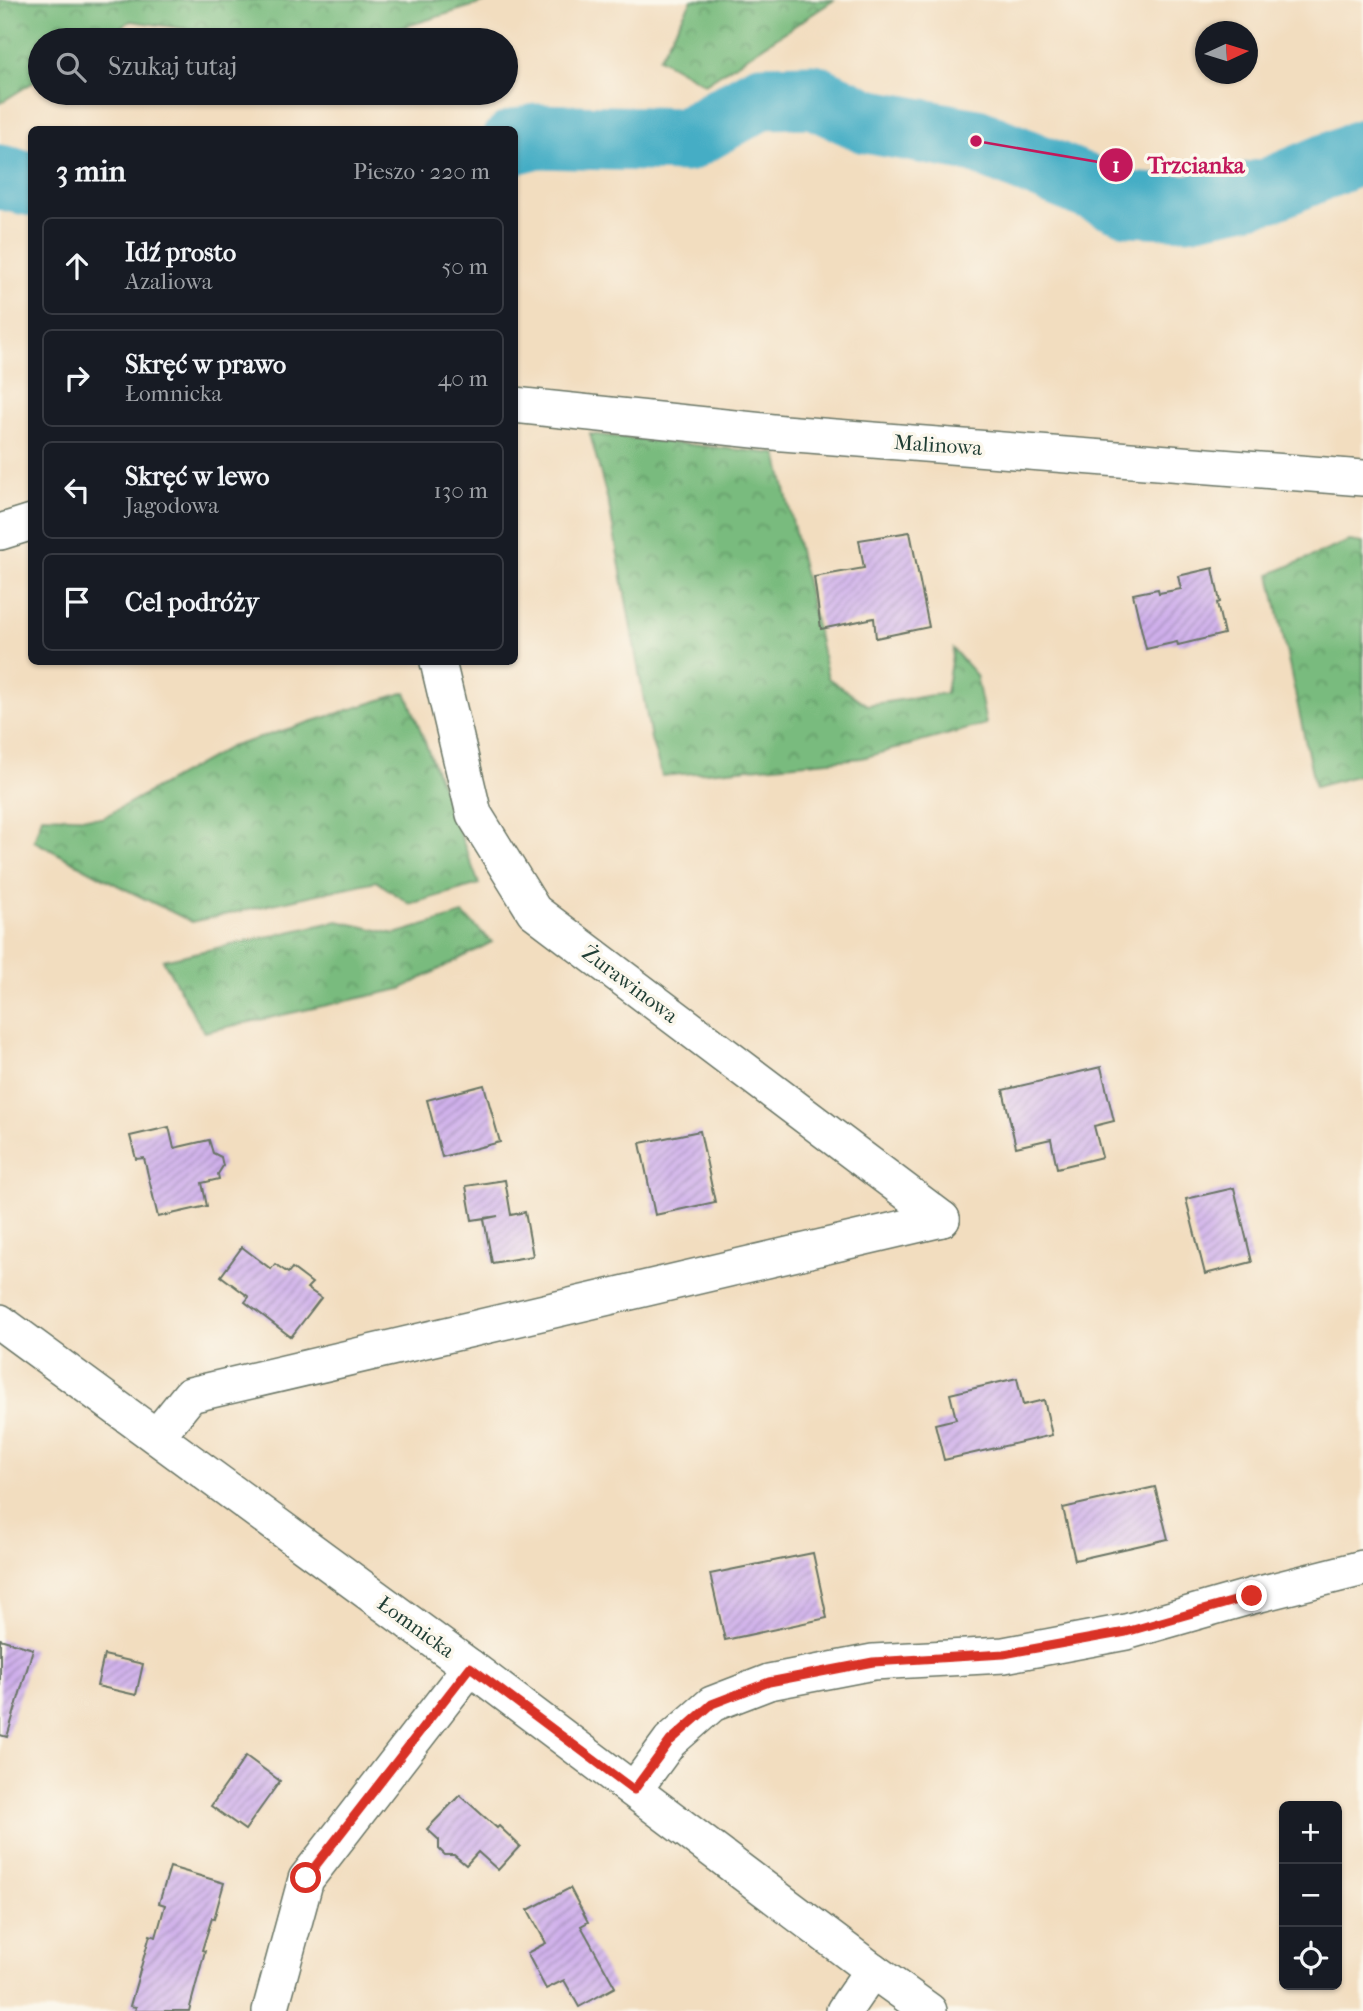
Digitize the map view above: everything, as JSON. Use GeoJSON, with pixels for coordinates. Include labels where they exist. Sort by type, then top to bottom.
{"type":"FeatureCollection","features":[{"type":"Feature","properties":{"kind":"street","name":"Malinowa"},"geometry":{"type":"LineString","coordinates":[[518,405],[783,433],[1363,478]]}},
{"type":"Feature","properties":{"kind":"street"},"geometry":{"type":"LineString","coordinates":[[0,532],[28,523]]}},
{"type":"Feature","properties":{"kind":"street","name":"Żurawinowa"},"geometry":{"type":"LineString","coordinates":[[157,1436],[190,1395],[942,1219],[534,911],[474,814],[439,665]]}},
{"type":"Feature","properties":{"kind":"street","name":"Łomnicka"},"geometry":{"type":"LineString","coordinates":[[2,1327],[157,1436],[929,2011]]}},
{"type":"Feature","properties":{"kind":"street"},"geometry":{"type":"LineString","coordinates":[[634,1790],[670,1741],[712,1704],[769,1682],[873,1662],[1004,1654],[1126,1632],[1363,1568]]}},
{"type":"Feature","properties":{"kind":"street"},"geometry":{"type":"LineString","coordinates":[[271,2011],[306,1878],[470,1667]]}},
{"type":"Feature","properties":{"kind":"street"},"geometry":{"type":"LineString","coordinates":[[844,2011],[872,1970]]}},
{"type":"Feature","properties":{"kind":"green space"},"geometry":{"type":"Polygon","coordinates":[[[0,0],[492,0],[396,28],[181,28],[131,21],[120,28],[28,28],[28,86],[0,103],[0,0]]]}},
{"type":"Feature","properties":{"kind":"green space"},"geometry":{"type":"Polygon","coordinates":[[[692,0],[834,0],[705,84],[659,58],[692,0]]]}},
{"type":"Feature","properties":{"kind":"green space"},"geometry":{"type":"Polygon","coordinates":[[[590,434],[777,454],[828,678],[867,705],[946,693],[953,649],[976,675],[986,724],[862,758],[662,776],[651,739],[609,505],[590,434]]]}},
{"type":"Feature","properties":{"kind":"green space"},"geometry":{"type":"Polygon","coordinates":[[[1349,541],[1363,543],[1363,774],[1315,787],[1270,574],[1349,541]]]}},
{"type":"Feature","properties":{"kind":"green space"},"geometry":{"type":"Polygon","coordinates":[[[406,692],[479,884],[410,904],[376,881],[192,922],[34,841],[42,816],[102,818],[230,747],[406,692]]]}},
{"type":"Feature","properties":{"kind":"green space"},"geometry":{"type":"Polygon","coordinates":[[[463,914],[492,942],[401,989],[204,1032],[163,960],[338,921],[395,934],[463,914]]]}},
{"type":"Feature","properties":{"kind":"building"},"geometry":{"type":"Polygon","coordinates":[[[910,532],[929,627],[876,638],[874,618],[821,629],[814,577],[864,568],[859,540],[910,532]]]}},
{"type":"Feature","properties":{"kind":"building"},"geometry":{"type":"Polygon","coordinates":[[[1213,568],[1224,634],[1178,645],[1177,642],[1146,649],[1133,594],[1158,589],[1159,593],[1181,589],[1178,576],[1213,568]]]}},
{"type":"Feature","properties":{"kind":"building"},"geometry":{"type":"Polygon","coordinates":[[[1101,1067],[1114,1121],[1094,1126],[1102,1157],[1057,1168],[1051,1139],[1016,1147],[1003,1090],[1101,1067]]]}},
{"type":"Feature","properties":{"kind":"building"},"geometry":{"type":"Polygon","coordinates":[[[484,1085],[500,1142],[442,1157],[427,1100],[484,1085]]]}},
{"type":"Feature","properties":{"kind":"building"},"geometry":{"type":"Polygon","coordinates":[[[169,1127],[174,1148],[209,1140],[213,1153],[221,1157],[223,1166],[218,1174],[219,1179],[202,1183],[207,1206],[158,1217],[144,1158],[136,1159],[130,1136],[169,1127]]]}},
{"type":"Feature","properties":{"kind":"building"},"geometry":{"type":"Polygon","coordinates":[[[700,1131],[715,1202],[655,1215],[640,1143],[700,1131]]]}},
{"type":"Feature","properties":{"kind":"building"},"geometry":{"type":"Polygon","coordinates":[[[505,1180],[511,1215],[525,1212],[533,1256],[492,1263],[484,1219],[498,1216],[472,1220],[466,1186],[505,1180]]]}},
{"type":"Feature","properties":{"kind":"building"},"geometry":{"type":"Polygon","coordinates":[[[1234,1188],[1252,1262],[1205,1274],[1186,1199],[1234,1188]]]}},
{"type":"Feature","properties":{"kind":"building"},"geometry":{"type":"Polygon","coordinates":[[[242,1247],[271,1269],[275,1264],[288,1273],[292,1268],[312,1283],[307,1288],[321,1298],[291,1337],[245,1302],[249,1297],[221,1276],[242,1247]]]}},
{"type":"Feature","properties":{"kind":"building"},"geometry":{"type":"Polygon","coordinates":[[[1017,1378],[1023,1405],[1044,1400],[1052,1435],[944,1460],[935,1424],[956,1419],[950,1394],[1017,1378]]]}},
{"type":"Feature","properties":{"kind":"building"},"geometry":{"type":"Polygon","coordinates":[[[1155,1487],[1168,1539],[1075,1560],[1063,1508],[1155,1487]]]}},
{"type":"Feature","properties":{"kind":"building"},"geometry":{"type":"Polygon","coordinates":[[[813,1553],[827,1618],[725,1640],[710,1574],[813,1553]]]}},
{"type":"Feature","properties":{"kind":"building"},"geometry":{"type":"Polygon","coordinates":[[[0,1639],[33,1649],[7,1737],[0,1735],[0,1639]]]}},
{"type":"Feature","properties":{"kind":"building"},"geometry":{"type":"Polygon","coordinates":[[[104,1655],[143,1664],[136,1695],[97,1686],[104,1655]]]}},
{"type":"Feature","properties":{"kind":"building"},"geometry":{"type":"Polygon","coordinates":[[[246,1756],[280,1781],[245,1830],[211,1806],[246,1756]]]}},
{"type":"Feature","properties":{"kind":"building"},"geometry":{"type":"Polygon","coordinates":[[[460,1795],[520,1846],[498,1870],[478,1852],[466,1865],[454,1855],[445,1855],[439,1849],[439,1840],[427,1829],[460,1795]]]}},
{"type":"Feature","properties":{"kind":"building"},"geometry":{"type":"Polygon","coordinates":[[[170,1867],[224,1883],[202,1950],[205,1951],[189,2011],[135,2011],[136,2007],[130,2006],[150,1935],[156,1937],[165,1905],[159,1903],[170,1867]]]}},
{"type":"Feature","properties":{"kind":"building"},"geometry":{"type":"Polygon","coordinates":[[[570,1888],[588,1922],[581,1926],[615,1987],[579,2007],[564,1980],[546,1989],[527,1953],[546,1943],[528,1910],[570,1888]]]}},
{"type":"Feature","properties":{"kind":"waterway"},"geometry":{"type":"LineString","coordinates":[[518,141],[537,136],[685,140],[761,97],[813,96],[867,121],[976,141],[1129,204],[1187,207],[1269,190],[1363,151]]}},
{"type":"Feature","properties":{"kind":"waterway"},"geometry":{"type":"LineString","coordinates":[[0,177],[28,183]]}},
{"type":"Feature","properties":{"kind":"place","name":"Trzcianka"},"geometry":{"type":"Point","coordinates":[976,141]}},
{"type":"Feature","properties":{"kind":"route"},"geometry":{"type":"LineString","coordinates":[[306,1878],[470,1667],[634,1790],[670,1741],[712,1704],[769,1682],[873,1662],[1004,1654],[1126,1632],[1252,1596]]}}]}
